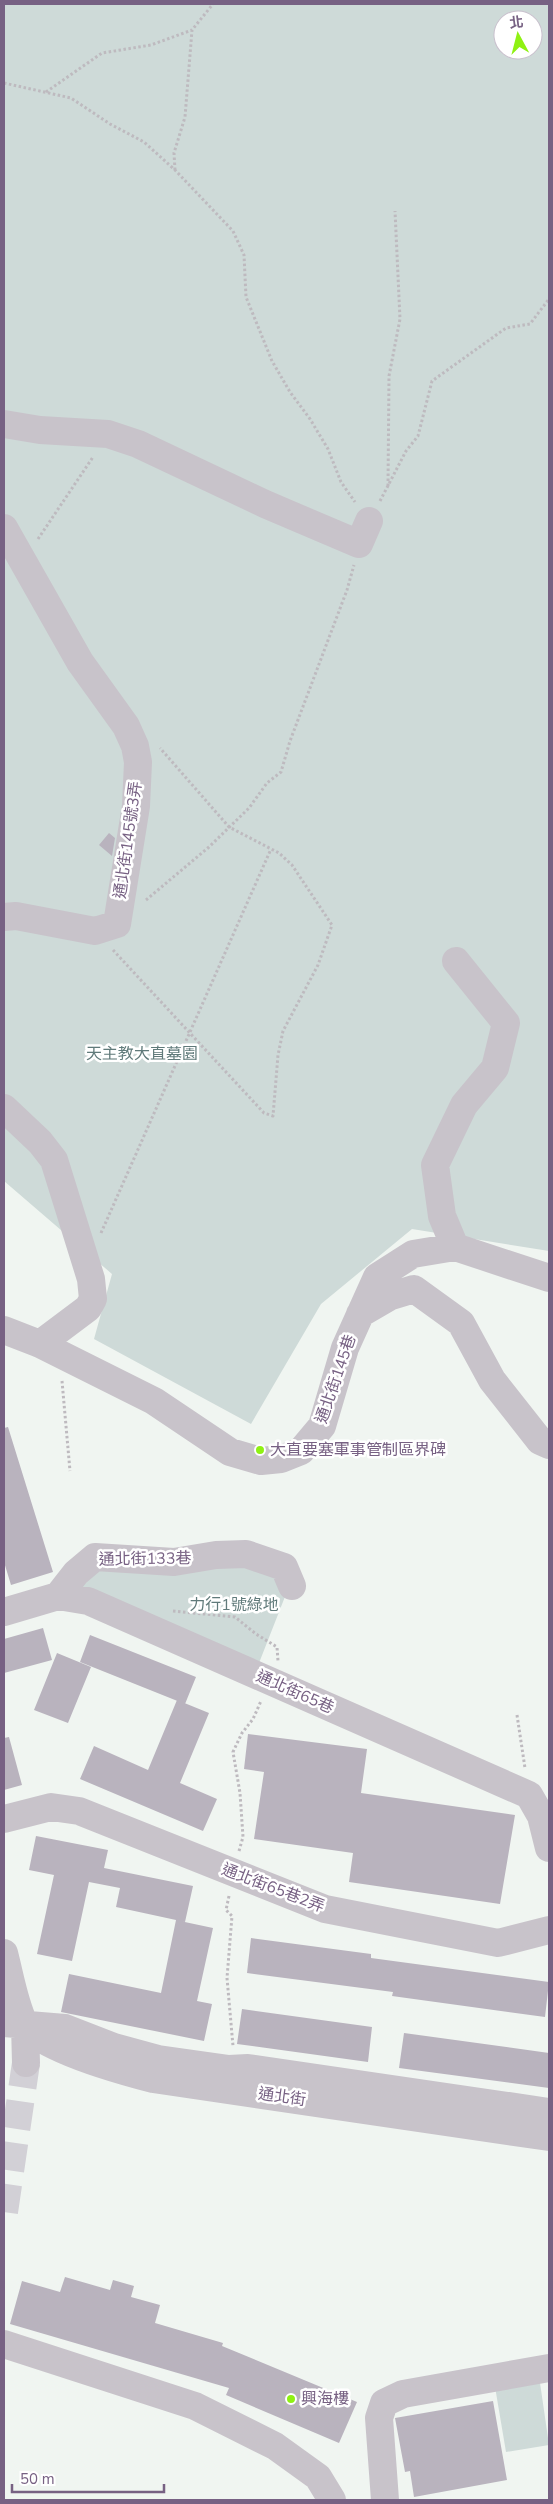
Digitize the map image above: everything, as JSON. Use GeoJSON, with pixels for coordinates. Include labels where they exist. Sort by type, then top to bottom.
{"type":"FeatureCollection","features":[{"type":"Feature","properties":{"kind":"street"},"geometry":{"type":"LineString","coordinates":[[4,424],[40,430],[108,434],[138,444],[265,504],[364,532]]}},
{"type":"Feature","properties":{"kind":"street","name":"通北街145號3弄"},"geometry":{"type":"LineString","coordinates":[[4,528],[80,662],[126,726],[135,746],[138,762],[136,806],[117,924],[95,931]]}},
{"type":"Feature","properties":{"kind":"street"},"geometry":{"type":"LineString","coordinates":[[4,917],[16,916],[95,931]]}},
{"type":"Feature","properties":{"kind":"street"},"geometry":{"type":"LineString","coordinates":[[455,1247],[442,1216],[436,1165],[464,1105],[496,1068],[506,1023],[456,961]]}},
{"type":"Feature","properties":{"kind":"street"},"geometry":{"type":"LineString","coordinates":[[4,1108],[40,1142],[54,1160],[87,1265],[93,1298],[88,1308],[49,1349]]}},
{"type":"Feature","properties":{"kind":"street","name":"通北街145巷"},"geometry":{"type":"LineString","coordinates":[[4,1330],[49,1349],[154,1401],[230,1452],[261,1462],[281,1459],[301,1451],[322,1426],[345,1348],[377,1277],[413,1254],[455,1247],[549,1278]]}},
{"type":"Feature","properties":{"kind":"street"},"geometry":{"type":"LineString","coordinates":[[360,1314],[391,1296],[414,1290],[461,1323],[492,1380],[540,1441],[549,1445]]}},
{"type":"Feature","properties":{"kind":"street","name":"通北街133巷"},"geometry":{"type":"LineString","coordinates":[[58,1596],[76,1573],[95,1557],[174,1562],[246,1554],[284,1567],[292,1586]]}},
{"type":"Feature","properties":{"kind":"street","name":"通北街65巷"},"geometry":{"type":"LineString","coordinates":[[4,1612],[58,1596],[88,1601],[529,1795]]}},
{"type":"Feature","properties":{"kind":"street"},"geometry":{"type":"LineString","coordinates":[[529,1795],[541,1816],[549,1848]]}},
{"type":"Feature","properties":{"kind":"street","name":"通北街65巷2弄"},"geometry":{"type":"LineString","coordinates":[[4,1819],[50,1807],[78,1811],[325,1909],[498,1943],[549,1930]]}},
{"type":"Feature","properties":{"kind":"street"},"geometry":{"type":"LineString","coordinates":[[4,1953],[14,2024],[26,2063]]}},
{"type":"Feature","properties":{"kind":"street","name":"通北街"},"geometry":{"type":"LineString","coordinates":[[14,2024],[65,2028],[114,2047],[158,2058],[229,2068],[248,2068],[549,2112]]}},
{"type":"Feature","properties":{"kind":"street","name":"通北街"},"geometry":{"type":"LineString","coordinates":[[14,2024],[49,2043],[121,2071],[153,2078],[549,2137]]}},
{"type":"Feature","properties":{"kind":"street"},"geometry":{"type":"LineString","coordinates":[[4,2344],[195,2406],[275,2446],[318,2477],[332,2500]]}},
{"type":"Feature","properties":{"kind":"street"},"geometry":{"type":"LineString","coordinates":[[385,2500],[379,2418],[384,2403],[404,2394],[549,2368]]}},
{"type":"Feature","properties":{"kind":"path"},"geometry":{"type":"LineString","coordinates":[[46,92],[102,53],[151,45],[192,30],[213,4]]}},
{"type":"Feature","properties":{"kind":"path"},"geometry":{"type":"LineString","coordinates":[[175,170],[174,153],[185,117],[192,30]]}},
{"type":"Feature","properties":{"kind":"path"},"geometry":{"type":"LineString","coordinates":[[4,84],[71,98],[110,124],[144,142],[175,170],[233,231],[244,255],[246,297],[272,361],[328,449],[364,532]]}},
{"type":"Feature","properties":{"kind":"path"},"geometry":{"type":"LineString","coordinates":[[388,487],[389,376],[400,319],[394,211]]}},
{"type":"Feature","properties":{"kind":"path"},"geometry":{"type":"LineString","coordinates":[[145,900],[209,847],[249,808],[267,783],[281,772],[290,741],[347,590],[364,532],[406,451],[418,436],[432,381],[506,328],[530,324],[549,299]]}},
{"type":"Feature","properties":{"kind":"path"},"geometry":{"type":"LineString","coordinates":[[21,555],[35,544],[108,434]]}},
{"type":"Feature","properties":{"kind":"path"},"geometry":{"type":"LineString","coordinates":[[95,931],[190,1031],[264,1113],[274,1116],[278,1055],[283,1031],[318,965],[332,925],[292,865],[271,849],[229,827],[157,745]]}},
{"type":"Feature","properties":{"kind":"path"},"geometry":{"type":"LineString","coordinates":[[87,1265],[271,849]]}},
{"type":"Feature","properties":{"kind":"path"},"geometry":{"type":"LineString","coordinates":[[49,1349],[70,1471]]}},
{"type":"Feature","properties":{"kind":"path"},"geometry":{"type":"LineString","coordinates":[[170,1611],[235,1617],[256,1634],[277,1647],[280,1657],[253,1719],[242,1733],[233,1752],[240,1793],[243,1837],[226,1910],[232,1916],[226,1978],[234,2041],[229,2068]]}},
{"type":"Feature","properties":{"kind":"path"},"geometry":{"type":"LineString","coordinates":[[517,1714],[529,1795]]}},
{"type":"Feature","properties":{"kind":"green space","name":"天主教大直墓園"},"geometry":{"type":"Polygon","coordinates":[[[4,4],[549,4],[549,1251],[412,1229],[321,1304],[251,1424],[94,1339],[112,1274],[4,1181],[4,4]]]}},
{"type":"Feature","properties":{"kind":"green space","name":"力行1號綠地"},"geometry":{"type":"Polygon","coordinates":[[[210,1562],[278,1569],[288,1589],[259,1663],[78,1586],[96,1568],[210,1562]]]}},
{"type":"Feature","properties":{"kind":"green space"},"geometry":{"type":"Polygon","coordinates":[[[537,2362],[549,2445],[506,2452],[492,2369],[537,2362]]]}},
{"type":"Feature","properties":{"kind":"building"},"geometry":{"type":"Polygon","coordinates":[[[109,833],[115,838],[112,856],[99,845],[109,833]]]}},
{"type":"Feature","properties":{"kind":"building"},"geometry":{"type":"Polygon","coordinates":[[[8,1427],[53,1572],[11,1585],[4,1562],[4,1428],[8,1427]]]}},
{"type":"Feature","properties":{"kind":"building"},"geometry":{"type":"Polygon","coordinates":[[[43,1628],[52,1660],[4,1673],[4,1639],[43,1628]]]}},
{"type":"Feature","properties":{"kind":"building"},"geometry":{"type":"Polygon","coordinates":[[[90,1635],[196,1677],[185,1704],[80,1662],[90,1635]]]}},
{"type":"Feature","properties":{"kind":"building"},"geometry":{"type":"Polygon","coordinates":[[[57,1653],[91,1667],[68,1723],[34,1710],[57,1653]]]}},
{"type":"Feature","properties":{"kind":"building"},"geometry":{"type":"Polygon","coordinates":[[[177,1700],[209,1713],[180,1783],[217,1799],[203,1831],[80,1779],[94,1746],[148,1770],[177,1700]]]}},
{"type":"Feature","properties":{"kind":"building"},"geometry":{"type":"Polygon","coordinates":[[[248,1734],[367,1749],[361,1793],[515,1815],[500,1904],[349,1882],[353,1853],[254,1839],[264,1772],[244,1769],[248,1734]]]}},
{"type":"Feature","properties":{"kind":"building"},"geometry":{"type":"Polygon","coordinates":[[[9,1737],[22,1785],[4,1790],[4,1738],[9,1737]]]}},
{"type":"Feature","properties":{"kind":"building"},"geometry":{"type":"Polygon","coordinates":[[[36,1836],[108,1850],[104,1868],[193,1886],[185,1922],[180,1921],[213,1928],[197,2001],[212,2004],[204,2041],[61,2012],[69,1974],[161,1993],[176,1920],[116,1907],[120,1888],[89,1882],[72,1961],[37,1954],[54,1875],[29,1870],[36,1836]]]}},
{"type":"Feature","properties":{"kind":"building"},"geometry":{"type":"Polygon","coordinates":[[[251,1938],[371,1954],[371,1958],[549,1982],[545,2017],[392,1996],[393,1992],[247,1973],[251,1938]]]}},
{"type":"Feature","properties":{"kind":"building"},"geometry":{"type":"Polygon","coordinates":[[[242,2009],[372,2027],[368,2062],[237,2044],[242,2009]]]}},
{"type":"Feature","properties":{"kind":"building"},"geometry":{"type":"Polygon","coordinates":[[[404,2033],[549,2053],[549,2088],[399,2068],[404,2033]]]}},
{"type":"Feature","properties":{"kind":"building"},"geometry":{"type":"Polygon","coordinates":[[[65,2277],[110,2290],[113,2280],[134,2286],[131,2297],[160,2305],[155,2323],[223,2343],[222,2346],[357,2402],[339,2443],[226,2395],[229,2388],[10,2324],[22,2281],[60,2292],[65,2277]]]}},
{"type":"Feature","properties":{"kind":"building"},"geometry":{"type":"Polygon","coordinates":[[[493,2401],[507,2480],[414,2497],[410,2471],[405,2472],[395,2418],[493,2401]]]}},
{"type":"Feature","properties":{"kind":"tunnel"},"geometry":{"type":"LineString","coordinates":[[4,2212],[26,2063]]}},
{"type":"Feature","properties":{"kind":"place","name":"大直要塞軍事管制區界碑"},"geometry":{"type":"Point","coordinates":[260,1450]}},
{"type":"Feature","properties":{"kind":"place","name":"興海樓"},"geometry":{"type":"Point","coordinates":[291,2399]}}]}
